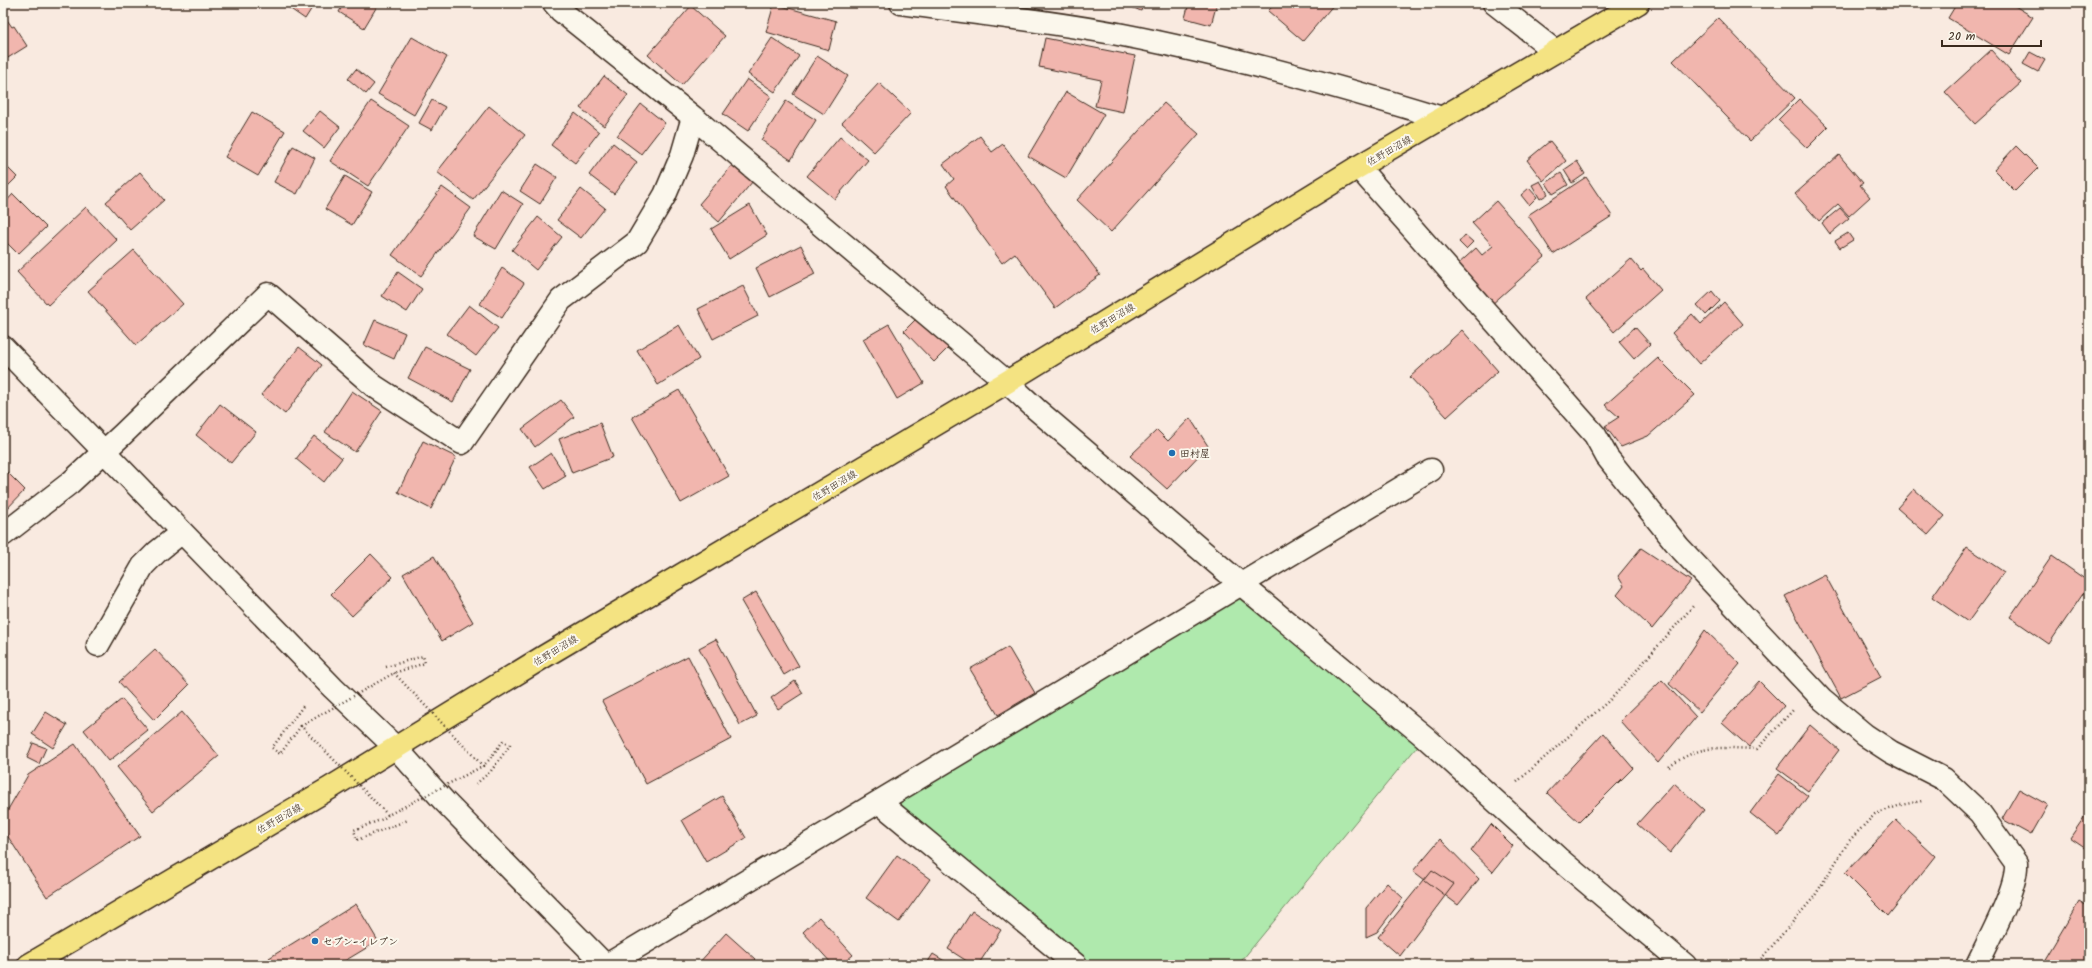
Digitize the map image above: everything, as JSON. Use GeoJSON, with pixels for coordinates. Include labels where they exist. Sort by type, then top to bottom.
{"type":"FeatureCollection","features":[{"type":"Feature","properties":{"kind":"main road","name":"佐野田沼線"},"geometry":{"type":"LineString","coordinates":[[29,965],[396,748],[545,656],[1007,382],[1358,167],[1638,3]]}},
{"type":"Feature","properties":{"kind":"street"},"geometry":{"type":"LineString","coordinates":[[554,3],[561,11],[693,116],[1007,382],[1042,414],[1242,586],[1426,737],[1558,858],[1685,965]]}},
{"type":"Feature","properties":{"kind":"street"},"geometry":{"type":"LineString","coordinates":[[901,3],[1122,35],[1242,61],[1352,91],[1442,118]]}},
{"type":"Feature","properties":{"kind":"street"},"geometry":{"type":"LineString","coordinates":[[1494,3],[1555,51]]}},
{"type":"Feature","properties":{"kind":"street"},"geometry":{"type":"LineString","coordinates":[[3,534],[70,483],[268,294],[374,386],[462,443],[561,300],[637,242],[665,195],[682,155],[693,116]]}},
{"type":"Feature","properties":{"kind":"street"},"geometry":{"type":"LineString","coordinates":[[1358,167],[1595,435],[1607,458],[1679,547],[1812,689],[1865,735],[1891,752],[1944,779],[1980,813],[2016,863],[2017,872],[2012,887],[1976,965]]}},
{"type":"Feature","properties":{"kind":"street"},"geometry":{"type":"LineString","coordinates":[[3,347],[333,688],[396,748],[444,801],[606,965],[1242,586],[1431,470]]}},
{"type":"Feature","properties":{"kind":"street"},"geometry":{"type":"LineString","coordinates":[[98,645],[143,566],[157,552],[182,532]]}},
{"type":"Feature","properties":{"kind":"street"},"geometry":{"type":"LineString","coordinates":[[879,802],[1076,965]]}},
{"type":"Feature","properties":{"kind":"path"},"geometry":{"type":"LineString","coordinates":[[1496,801],[1612,698],[1713,583]]}},
{"type":"Feature","properties":{"kind":"path"},"geometry":{"type":"LineString","coordinates":[[303,706],[272,748],[280,754],[301,726],[394,673],[425,663],[422,656],[386,667]]}},
{"type":"Feature","properties":{"kind":"path"},"geometry":{"type":"LineString","coordinates":[[394,673],[483,766]]}},
{"type":"Feature","properties":{"kind":"path"},"geometry":{"type":"LineString","coordinates":[[1669,767],[1685,755],[1708,748],[1757,749],[1812,689]]}},
{"type":"Feature","properties":{"kind":"path"},"geometry":{"type":"LineString","coordinates":[[301,726],[388,815]]}},
{"type":"Feature","properties":{"kind":"path"},"geometry":{"type":"LineString","coordinates":[[408,820],[358,840],[354,830],[383,819],[483,766],[503,741],[510,746],[491,771],[476,784]]}},
{"type":"Feature","properties":{"kind":"path"},"geometry":{"type":"LineString","coordinates":[[1756,965],[1814,897],[1849,841],[1875,814],[1902,804],[1925,800]]}},
{"type":"Feature","properties":{"kind":"green space"},"geometry":{"type":"Polygon","coordinates":[[[1242,585],[1425,737],[1238,965],[1076,965],[879,802],[1242,585]]]}},
{"type":"Feature","properties":{"kind":"building"},"geometry":{"type":"Polygon","coordinates":[[[282,3],[315,3],[305,19],[282,3]]]}},
{"type":"Feature","properties":{"kind":"building"},"geometry":{"type":"Polygon","coordinates":[[[344,3],[379,3],[364,28],[339,12],[344,3]]]}},
{"type":"Feature","properties":{"kind":"building"},"geometry":{"type":"Polygon","coordinates":[[[1122,3],[1144,3],[1141,11],[1122,3]]]}},
{"type":"Feature","properties":{"kind":"building"},"geometry":{"type":"Polygon","coordinates":[[[1189,3],[1217,3],[1211,25],[1185,18],[1189,3]]]}},
{"type":"Feature","properties":{"kind":"building"},"geometry":{"type":"Polygon","coordinates":[[[1276,3],[1335,3],[1303,41],[1268,11],[1276,3]]]}},
{"type":"Feature","properties":{"kind":"building"},"geometry":{"type":"Polygon","coordinates":[[[1957,3],[2010,3],[2033,17],[2009,55],[1948,18],[1957,3]]]}},
{"type":"Feature","properties":{"kind":"building"},"geometry":{"type":"Polygon","coordinates":[[[774,4],[836,21],[829,50],[766,32],[774,4]]]}},
{"type":"Feature","properties":{"kind":"building"},"geometry":{"type":"Polygon","coordinates":[[[691,6],[725,36],[682,85],[648,55],[691,6]]]}},
{"type":"Feature","properties":{"kind":"building"},"geometry":{"type":"Polygon","coordinates":[[[3,14],[12,27],[14,26],[27,46],[3,61],[3,14]]]}},
{"type":"Feature","properties":{"kind":"building"},"geometry":{"type":"Polygon","coordinates":[[[1718,18],[1795,98],[1750,141],[1673,61],[1718,18]]]}},
{"type":"Feature","properties":{"kind":"building"},"geometry":{"type":"Polygon","coordinates":[[[412,37],[447,57],[414,115],[378,94],[412,37]]]}},
{"type":"Feature","properties":{"kind":"building"},"geometry":{"type":"Polygon","coordinates":[[[772,38],[799,56],[775,92],[748,74],[772,38]]]}},
{"type":"Feature","properties":{"kind":"building"},"geometry":{"type":"Polygon","coordinates":[[[1045,38],[1135,56],[1123,112],[1095,106],[1101,80],[1039,67],[1045,38]]]}},
{"type":"Feature","properties":{"kind":"building"},"geometry":{"type":"Polygon","coordinates":[[[1991,50],[2021,83],[1975,124],[1945,92],[1991,50]]]}},
{"type":"Feature","properties":{"kind":"building"},"geometry":{"type":"Polygon","coordinates":[[[2030,52],[2045,60],[2038,72],[2023,64],[2030,52]]]}},
{"type":"Feature","properties":{"kind":"building"},"geometry":{"type":"Polygon","coordinates":[[[817,56],[848,76],[824,114],[793,94],[817,56]]]}},
{"type":"Feature","properties":{"kind":"building"},"geometry":{"type":"Polygon","coordinates":[[[356,69],[374,84],[366,94],[348,79],[356,69]]]}},
{"type":"Feature","properties":{"kind":"building"},"geometry":{"type":"Polygon","coordinates":[[[604,76],[628,95],[604,126],[580,108],[604,76]]]}},
{"type":"Feature","properties":{"kind":"building"},"geometry":{"type":"Polygon","coordinates":[[[747,79],[771,96],[748,131],[723,114],[747,79]]]}},
{"type":"Feature","properties":{"kind":"building"},"geometry":{"type":"Polygon","coordinates":[[[879,83],[911,113],[874,152],[842,123],[879,83]]]}},
{"type":"Feature","properties":{"kind":"building"},"geometry":{"type":"Polygon","coordinates":[[[1066,92],[1104,114],[1066,178],[1028,156],[1066,92]]]}},
{"type":"Feature","properties":{"kind":"building"},"geometry":{"type":"Polygon","coordinates":[[[1799,99],[1828,127],[1807,148],[1778,120],[1799,99]]]}},
{"type":"Feature","properties":{"kind":"building"},"geometry":{"type":"Polygon","coordinates":[[[432,100],[445,107],[432,130],[419,123],[432,100]]]}},
{"type":"Feature","properties":{"kind":"building"},"geometry":{"type":"Polygon","coordinates":[[[371,101],[409,126],[368,186],[330,161],[371,101]]]}},
{"type":"Feature","properties":{"kind":"building"},"geometry":{"type":"Polygon","coordinates":[[[786,101],[816,120],[791,160],[761,140],[786,101]]]}},
{"type":"Feature","properties":{"kind":"building"},"geometry":{"type":"Polygon","coordinates":[[[1164,103],[1199,134],[1111,232],[1077,200],[1164,103]]]}},
{"type":"Feature","properties":{"kind":"building"},"geometry":{"type":"Polygon","coordinates":[[[641,104],[665,123],[641,154],[617,136],[641,104]]]}},
{"type":"Feature","properties":{"kind":"building"},"geometry":{"type":"Polygon","coordinates":[[[489,106],[525,135],[473,200],[437,172],[489,106]]]}},
{"type":"Feature","properties":{"kind":"building"},"geometry":{"type":"Polygon","coordinates":[[[320,111],[340,127],[324,148],[303,131],[320,111]]]}},
{"type":"Feature","properties":{"kind":"building"},"geometry":{"type":"Polygon","coordinates":[[[252,112],[285,131],[258,176],[225,157],[252,112]]]}},
{"type":"Feature","properties":{"kind":"building"},"geometry":{"type":"Polygon","coordinates":[[[575,113],[599,132],[575,163],[551,145],[575,113]]]}},
{"type":"Feature","properties":{"kind":"building"},"geometry":{"type":"Polygon","coordinates":[[[980,136],[992,152],[1003,144],[1100,275],[1055,308],[1015,253],[1002,263],[946,186],[954,179],[943,164],[980,136]]]}},
{"type":"Feature","properties":{"kind":"building"},"geometry":{"type":"Polygon","coordinates":[[[840,137],[868,160],[835,199],[807,176],[840,137]]]}},
{"type":"Feature","properties":{"kind":"building"},"geometry":{"type":"Polygon","coordinates":[[[1550,141],[1566,161],[1543,181],[1527,160],[1550,141]]]}},
{"type":"Feature","properties":{"kind":"building"},"geometry":{"type":"Polygon","coordinates":[[[613,143],[637,162],[614,194],[589,175],[613,143]]]}},
{"type":"Feature","properties":{"kind":"building"},"geometry":{"type":"Polygon","coordinates":[[[293,146],[315,158],[297,194],[274,182],[293,146]]]}},
{"type":"Feature","properties":{"kind":"building"},"geometry":{"type":"Polygon","coordinates":[[[2016,146],[2038,168],[2015,191],[1994,170],[2016,146]]]}},
{"type":"Feature","properties":{"kind":"building"},"geometry":{"type":"Polygon","coordinates":[[[1839,155],[1863,183],[1860,185],[1870,197],[1849,216],[1838,204],[1819,221],[1795,194],[1839,155]]]}},
{"type":"Feature","properties":{"kind":"building"},"geometry":{"type":"Polygon","coordinates":[[[1577,161],[1585,174],[1572,183],[1564,170],[1577,161]]]}},
{"type":"Feature","properties":{"kind":"building"},"geometry":{"type":"Polygon","coordinates":[[[3,163],[17,177],[3,191],[3,163]]]}},
{"type":"Feature","properties":{"kind":"building"},"geometry":{"type":"Polygon","coordinates":[[[537,164],[557,177],[540,204],[520,191],[537,164]]]}},
{"type":"Feature","properties":{"kind":"building"},"geometry":{"type":"Polygon","coordinates":[[[733,164],[753,181],[719,222],[699,204],[733,164]]]}},
{"type":"Feature","properties":{"kind":"building"},"geometry":{"type":"Polygon","coordinates":[[[140,172],[164,200],[130,230],[106,202],[140,172]]]}},
{"type":"Feature","properties":{"kind":"building"},"geometry":{"type":"Polygon","coordinates":[[[1561,173],[1568,185],[1553,194],[1546,183],[1561,173]]]}},
{"type":"Feature","properties":{"kind":"building"},"geometry":{"type":"Polygon","coordinates":[[[345,176],[372,192],[352,225],[325,209],[345,176]]]}},
{"type":"Feature","properties":{"kind":"building"},"geometry":{"type":"Polygon","coordinates":[[[1586,177],[1612,216],[1553,254],[1528,215],[1586,177]]]}},
{"type":"Feature","properties":{"kind":"building"},"geometry":{"type":"Polygon","coordinates":[[[1540,181],[1548,194],[1540,199],[1532,185],[1540,181]]]}},
{"type":"Feature","properties":{"kind":"building"},"geometry":{"type":"Polygon","coordinates":[[[442,187],[471,208],[421,276],[392,255],[442,187]]]}},
{"type":"Feature","properties":{"kind":"building"},"geometry":{"type":"Polygon","coordinates":[[[1529,188],[1537,197],[1529,205],[1521,195],[1529,188]]]}},
{"type":"Feature","properties":{"kind":"building"},"geometry":{"type":"Polygon","coordinates":[[[581,189],[605,208],[581,238],[557,220],[581,189]]]}},
{"type":"Feature","properties":{"kind":"building"},"geometry":{"type":"Polygon","coordinates":[[[501,190],[523,204],[496,249],[473,236],[501,190]]]}},
{"type":"Feature","properties":{"kind":"building"},"geometry":{"type":"Polygon","coordinates":[[[13,194],[46,227],[18,254],[3,239],[3,205],[13,194]]]}},
{"type":"Feature","properties":{"kind":"building"},"geometry":{"type":"Polygon","coordinates":[[[1496,201],[1545,257],[1491,305],[1456,266],[1476,248],[1482,255],[1493,246],[1472,223],[1496,201]]]}},
{"type":"Feature","properties":{"kind":"building"},"geometry":{"type":"Polygon","coordinates":[[[750,205],[767,235],[729,259],[711,229],[750,205]]]}},
{"type":"Feature","properties":{"kind":"building"},"geometry":{"type":"Polygon","coordinates":[[[86,207],[117,240],[48,305],[17,272],[86,207]]]}},
{"type":"Feature","properties":{"kind":"building"},"geometry":{"type":"Polygon","coordinates":[[[1840,208],[1849,218],[1830,234],[1822,223],[1840,208]]]}},
{"type":"Feature","properties":{"kind":"building"},"geometry":{"type":"Polygon","coordinates":[[[538,217],[562,237],[536,270],[512,250],[538,217]]]}},
{"type":"Feature","properties":{"kind":"building"},"geometry":{"type":"Polygon","coordinates":[[[1848,233],[1853,240],[1840,248],[1835,241],[1848,233]]]}},
{"type":"Feature","properties":{"kind":"building"},"geometry":{"type":"Polygon","coordinates":[[[1465,235],[1473,242],[1466,249],[1459,242],[1465,235]]]}},
{"type":"Feature","properties":{"kind":"building"},"geometry":{"type":"Polygon","coordinates":[[[801,245],[815,274],[770,297],[756,268],[801,245]]]}},
{"type":"Feature","properties":{"kind":"building"},"geometry":{"type":"Polygon","coordinates":[[[134,250],[183,304],[136,345],[88,291],[134,250]]]}},
{"type":"Feature","properties":{"kind":"building"},"geometry":{"type":"Polygon","coordinates":[[[1631,259],[1641,271],[1643,269],[1661,290],[1614,332],[1586,299],[1631,259]]]}},
{"type":"Feature","properties":{"kind":"building"},"geometry":{"type":"Polygon","coordinates":[[[502,268],[524,283],[502,318],[480,304],[502,268]]]}},
{"type":"Feature","properties":{"kind":"building"},"geometry":{"type":"Polygon","coordinates":[[[398,272],[422,289],[407,312],[382,296],[398,272]]]}},
{"type":"Feature","properties":{"kind":"building"},"geometry":{"type":"Polygon","coordinates":[[[743,286],[758,316],[713,339],[698,309],[743,286]]]}},
{"type":"Feature","properties":{"kind":"building"},"geometry":{"type":"Polygon","coordinates":[[[1712,291],[1720,301],[1706,315],[1697,305],[1712,291]]]}},
{"type":"Feature","properties":{"kind":"building"},"geometry":{"type":"Polygon","coordinates":[[[1724,302],[1743,324],[1699,364],[1672,333],[1692,314],[1701,324],[1724,302]]]}},
{"type":"Feature","properties":{"kind":"building"},"geometry":{"type":"Polygon","coordinates":[[[469,305],[498,328],[476,356],[447,334],[469,305]]]}},
{"type":"Feature","properties":{"kind":"building"},"geometry":{"type":"Polygon","coordinates":[[[918,317],[948,348],[934,362],[904,331],[918,317]]]}},
{"type":"Feature","properties":{"kind":"building"},"geometry":{"type":"Polygon","coordinates":[[[375,320],[405,333],[394,359],[364,345],[375,320]]]}},
{"type":"Feature","properties":{"kind":"building"},"geometry":{"type":"Polygon","coordinates":[[[889,324],[924,383],[897,399],[863,339],[889,324]]]}},
{"type":"Feature","properties":{"kind":"building"},"geometry":{"type":"Polygon","coordinates":[[[679,325],[699,359],[658,385],[637,350],[679,325]]]}},
{"type":"Feature","properties":{"kind":"building"},"geometry":{"type":"Polygon","coordinates":[[[1635,327],[1650,344],[1634,359],[1619,342],[1635,327]]]}},
{"type":"Feature","properties":{"kind":"building"},"geometry":{"type":"Polygon","coordinates":[[[1462,330],[1498,371],[1447,417],[1410,377],[1462,330]]]}},
{"type":"Feature","properties":{"kind":"building"},"geometry":{"type":"Polygon","coordinates":[[[299,347],[322,365],[285,414],[261,395],[299,347]]]}},
{"type":"Feature","properties":{"kind":"building"},"geometry":{"type":"Polygon","coordinates":[[[425,347],[470,369],[453,402],[408,378],[425,347]]]}},
{"type":"Feature","properties":{"kind":"building"},"geometry":{"type":"Polygon","coordinates":[[[1658,358],[1695,395],[1648,436],[1621,447],[1605,426],[1619,417],[1605,405],[1658,358]]]}},
{"type":"Feature","properties":{"kind":"building"},"geometry":{"type":"Polygon","coordinates":[[[679,390],[729,476],[681,503],[632,417],[679,390]]]}},
{"type":"Feature","properties":{"kind":"building"},"geometry":{"type":"Polygon","coordinates":[[[352,391],[382,411],[355,452],[325,432],[352,391]]]}},
{"type":"Feature","properties":{"kind":"building"},"geometry":{"type":"Polygon","coordinates":[[[561,400],[574,417],[535,447],[522,429],[561,400]]]}},
{"type":"Feature","properties":{"kind":"building"},"geometry":{"type":"Polygon","coordinates":[[[220,404],[256,432],[231,463],[196,435],[220,404]]]}},
{"type":"Feature","properties":{"kind":"building"},"geometry":{"type":"Polygon","coordinates":[[[1190,418],[1208,446],[1167,489],[1130,456],[1157,430],[1168,441],[1190,418]]]}},
{"type":"Feature","properties":{"kind":"building"},"geometry":{"type":"Polygon","coordinates":[[[600,423],[613,457],[572,473],[559,439],[600,423]]]}},
{"type":"Feature","properties":{"kind":"building"},"geometry":{"type":"Polygon","coordinates":[[[314,436],[342,458],[324,482],[296,459],[314,436]]]}},
{"type":"Feature","properties":{"kind":"building"},"geometry":{"type":"Polygon","coordinates":[[[423,441],[456,457],[431,509],[398,492],[423,441]]]}},
{"type":"Feature","properties":{"kind":"building"},"geometry":{"type":"Polygon","coordinates":[[[551,453],[566,476],[545,489],[530,467],[551,453]]]}},
{"type":"Feature","properties":{"kind":"building"},"geometry":{"type":"Polygon","coordinates":[[[3,468],[25,490],[3,513],[3,468]]]}},
{"type":"Feature","properties":{"kind":"building"},"geometry":{"type":"Polygon","coordinates":[[[1914,489],[1945,516],[1928,535],[1897,508],[1914,489]]]}},
{"type":"Feature","properties":{"kind":"building"},"geometry":{"type":"Polygon","coordinates":[[[1967,547],[2004,572],[1968,622],[1932,597],[1967,547]]]}},
{"type":"Feature","properties":{"kind":"building"},"geometry":{"type":"Polygon","coordinates":[[[1641,548],[1691,581],[1652,629],[1617,595],[1624,586],[1618,576],[1641,548]]]}},
{"type":"Feature","properties":{"kind":"building"},"geometry":{"type":"Polygon","coordinates":[[[371,554],[393,577],[352,616],[331,594],[371,554]]]}},
{"type":"Feature","properties":{"kind":"building"},"geometry":{"type":"Polygon","coordinates":[[[434,556],[473,622],[442,641],[403,574],[434,556]]]}},
{"type":"Feature","properties":{"kind":"building"},"geometry":{"type":"Polygon","coordinates":[[[2052,556],[2089,582],[2089,585],[2049,644],[2010,617],[2052,556]]]}},
{"type":"Feature","properties":{"kind":"building"},"geometry":{"type":"Polygon","coordinates":[[[1825,575],[1881,677],[1841,698],[1785,596],[1825,575]]]}},
{"type":"Feature","properties":{"kind":"building"},"geometry":{"type":"Polygon","coordinates":[[[756,592],[799,666],[784,675],[741,601],[756,592]]]}},
{"type":"Feature","properties":{"kind":"building"},"geometry":{"type":"Polygon","coordinates":[[[1705,630],[1740,664],[1700,712],[1669,684],[1705,630]]]}},
{"type":"Feature","properties":{"kind":"building"},"geometry":{"type":"Polygon","coordinates":[[[716,639],[757,716],[740,725],[699,648],[716,639]]]}},
{"type":"Feature","properties":{"kind":"building"},"geometry":{"type":"Polygon","coordinates":[[[1008,647],[1035,693],[998,715],[970,669],[1008,647]]]}},
{"type":"Feature","properties":{"kind":"building"},"geometry":{"type":"Polygon","coordinates":[[[155,649],[189,685],[154,720],[119,682],[155,649]]]}},
{"type":"Feature","properties":{"kind":"building"},"geometry":{"type":"Polygon","coordinates":[[[688,656],[731,739],[646,784],[602,701],[688,656]]]}},
{"type":"Feature","properties":{"kind":"building"},"geometry":{"type":"Polygon","coordinates":[[[1662,680],[1696,717],[1658,763],[1620,721],[1662,680]]]}},
{"type":"Feature","properties":{"kind":"building"},"geometry":{"type":"Polygon","coordinates":[[[795,681],[803,693],[778,709],[771,698],[795,681]]]}},
{"type":"Feature","properties":{"kind":"building"},"geometry":{"type":"Polygon","coordinates":[[[1759,681],[1784,706],[1749,747],[1722,723],[1759,681]]]}},
{"type":"Feature","properties":{"kind":"building"},"geometry":{"type":"Polygon","coordinates":[[[122,699],[148,730],[109,761],[84,730],[122,699]]]}},
{"type":"Feature","properties":{"kind":"building"},"geometry":{"type":"Polygon","coordinates":[[[46,712],[67,725],[53,748],[32,734],[46,712]]]}},
{"type":"Feature","properties":{"kind":"building"},"geometry":{"type":"Polygon","coordinates":[[[182,712],[219,756],[153,811],[117,767],[182,712]]]}},
{"type":"Feature","properties":{"kind":"building"},"geometry":{"type":"Polygon","coordinates":[[[1810,725],[1839,750],[1808,791],[1777,768],[1810,725]]]}},
{"type":"Feature","properties":{"kind":"building"},"geometry":{"type":"Polygon","coordinates":[[[1603,733],[1633,768],[1579,822],[1547,793],[1603,733]]]}},
{"type":"Feature","properties":{"kind":"building"},"geometry":{"type":"Polygon","coordinates":[[[33,743],[46,748],[39,764],[27,758],[33,743]]]}},
{"type":"Feature","properties":{"kind":"building"},"geometry":{"type":"Polygon","coordinates":[[[75,744],[140,836],[47,897],[3,829],[3,818],[28,775],[75,744]]]}},
{"type":"Feature","properties":{"kind":"building"},"geometry":{"type":"Polygon","coordinates":[[[1779,774],[1808,796],[1779,836],[1750,813],[1779,774]]]}},
{"type":"Feature","properties":{"kind":"building"},"geometry":{"type":"Polygon","coordinates":[[[1674,783],[1704,810],[1670,853],[1637,824],[1674,783]]]}},
{"type":"Feature","properties":{"kind":"building"},"geometry":{"type":"Polygon","coordinates":[[[2019,789],[2048,805],[2031,835],[2002,819],[2019,789]]]}},
{"type":"Feature","properties":{"kind":"building"},"geometry":{"type":"Polygon","coordinates":[[[722,796],[746,838],[706,862],[682,820],[722,796]]]}},
{"type":"Feature","properties":{"kind":"building"},"geometry":{"type":"Polygon","coordinates":[[[2089,810],[2089,851],[2070,838],[2089,810]]]}},
{"type":"Feature","properties":{"kind":"building"},"geometry":{"type":"Polygon","coordinates":[[[1896,820],[1935,856],[1888,916],[1845,873],[1896,820]]]}},
{"type":"Feature","properties":{"kind":"building"},"geometry":{"type":"Polygon","coordinates":[[[1491,824],[1513,846],[1493,872],[1471,851],[1491,824]]]}},
{"type":"Feature","properties":{"kind":"building"},"geometry":{"type":"Polygon","coordinates":[[[1440,839],[1479,879],[1458,905],[1413,871],[1440,839]]]}},
{"type":"Feature","properties":{"kind":"building"},"geometry":{"type":"Polygon","coordinates":[[[897,855],[930,879],[899,922],[866,898],[897,855]]]}},
{"type":"Feature","properties":{"kind":"building"},"geometry":{"type":"Polygon","coordinates":[[[1432,870],[1454,884],[1400,956],[1378,937],[1432,870]]]}},
{"type":"Feature","properties":{"kind":"building"},"geometry":{"type":"Polygon","coordinates":[[[1387,883],[1403,898],[1377,932],[1366,937],[1366,908],[1387,883]]]}},
{"type":"Feature","properties":{"kind":"building"},"geometry":{"type":"Polygon","coordinates":[[[2079,902],[2089,908],[2089,965],[2050,965],[2044,961],[2079,902]]]}},
{"type":"Feature","properties":{"kind":"building"},"geometry":{"type":"Polygon","coordinates":[[[356,904],[378,941],[338,965],[273,965],[269,958],[356,904]]]}},
{"type":"Feature","properties":{"kind":"building"},"geometry":{"type":"Polygon","coordinates":[[[972,911],[1001,930],[978,965],[973,965],[948,949],[972,911]]]}},
{"type":"Feature","properties":{"kind":"building"},"geometry":{"type":"Polygon","coordinates":[[[819,917],[853,955],[841,965],[833,965],[803,932],[819,917]]]}},
{"type":"Feature","properties":{"kind":"building"},"geometry":{"type":"Polygon","coordinates":[[[726,933],[755,959],[750,965],[697,965],[726,933]]]}},
{"type":"Feature","properties":{"kind":"building"},"geometry":{"type":"Polygon","coordinates":[[[933,954],[951,965],[926,965],[933,954]]]}},
{"type":"Feature","properties":{"kind":"place","name":"田村屋"},"geometry":{"type":"Point","coordinates":[1172,453]}},
{"type":"Feature","properties":{"kind":"place","name":"セブン-イレブン"},"geometry":{"type":"Point","coordinates":[315,941]}}]}
